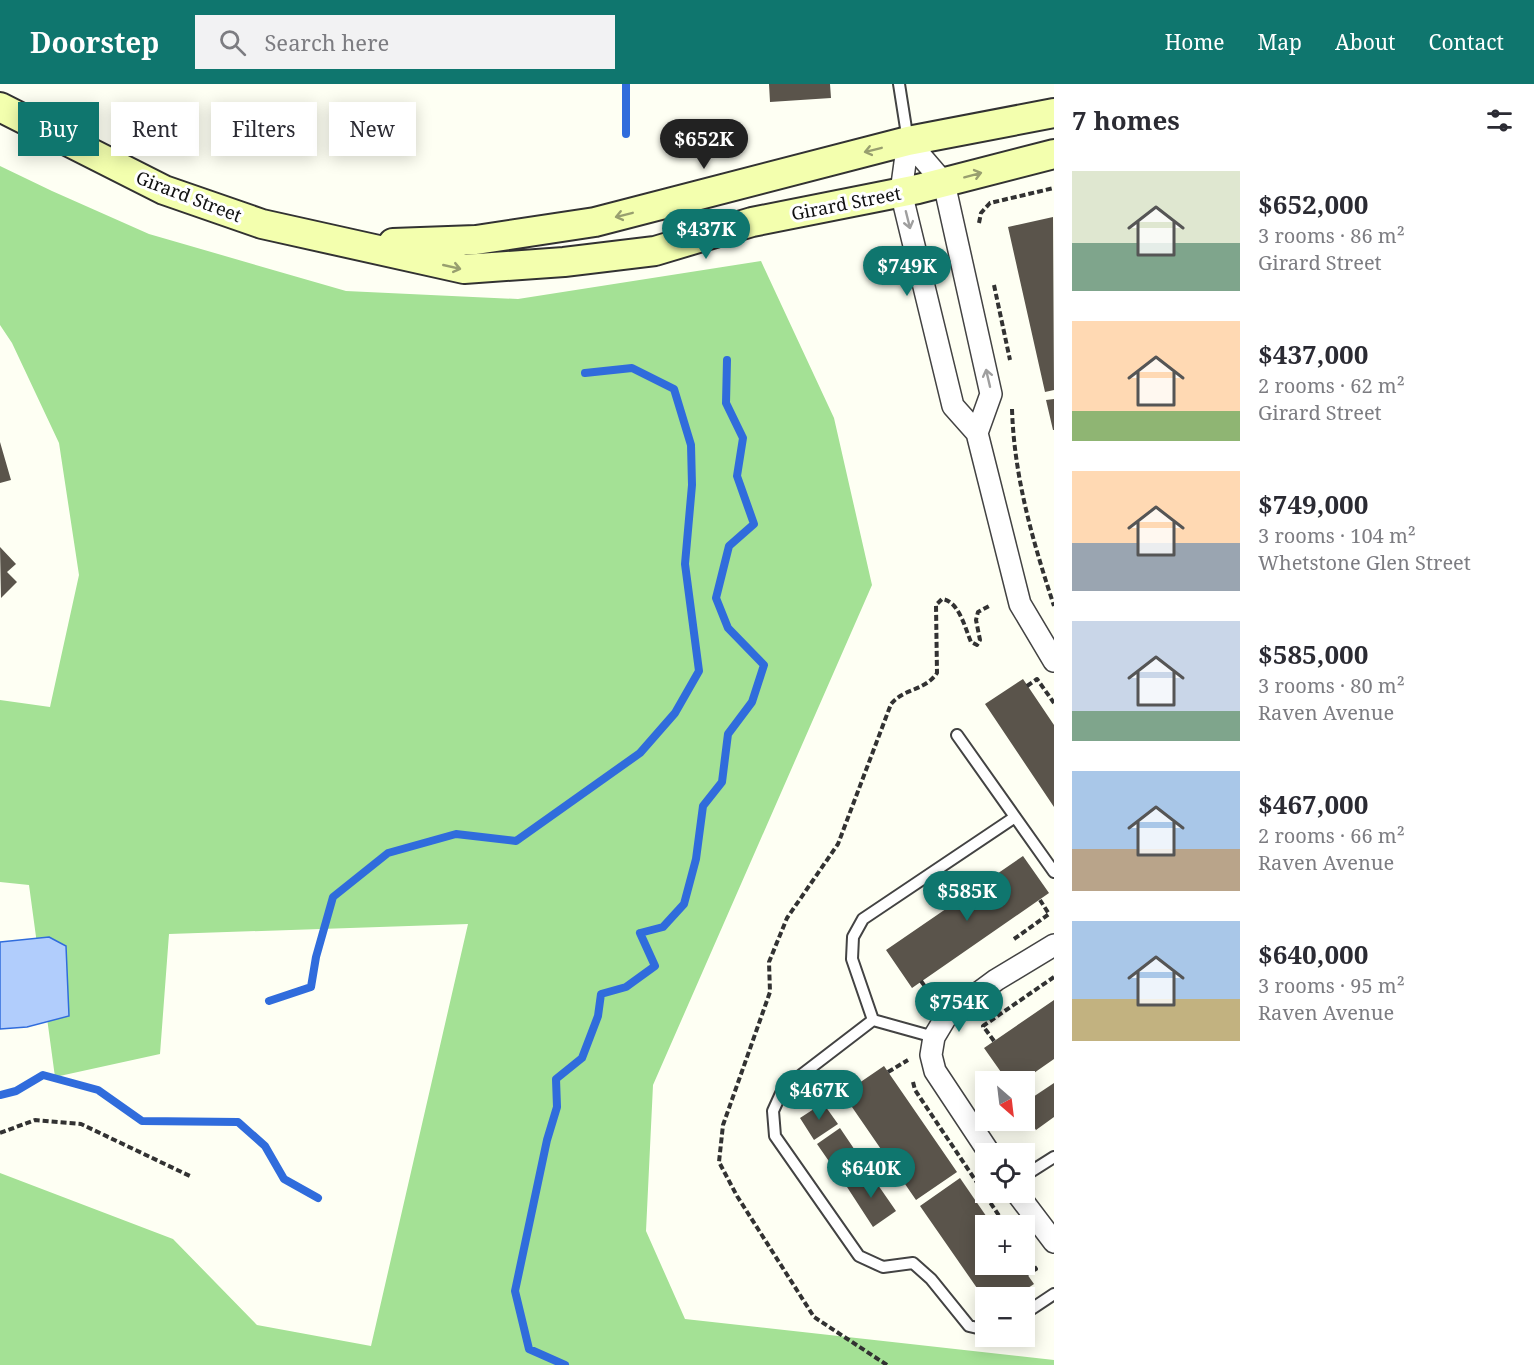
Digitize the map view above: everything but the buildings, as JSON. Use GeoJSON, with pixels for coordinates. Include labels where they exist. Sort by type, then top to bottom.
{"type":"FeatureCollection","features":[{"type":"Feature","properties":{"kind":"street","name":"Girard Street"},"geometry":{"type":"LineString","coordinates":[[0,107],[164,190],[262,224],[464,269],[564,262],[655,251],[752,222],[944,183],[1054,154]]}},
{"type":"Feature","properties":{"kind":"street","name":"Girard Street"},"geometry":{"type":"LineString","coordinates":[[354,244],[476,240],[595,222],[908,141],[1054,113]]}},
{"type":"Feature","properties":{"kind":"street"},"geometry":{"type":"LineString","coordinates":[[908,141],[944,183],[991,394],[977,433]]}},
{"type":"Feature","properties":{"kind":"street"},"geometry":{"type":"LineString","coordinates":[[908,141],[901,192],[953,406],[977,433],[1020,603],[1054,661]]}},
{"type":"Feature","properties":{"kind":"street"},"geometry":{"type":"LineString","coordinates":[[983,1143],[935,1071],[931,1055],[934,1037],[946,1017],[996,980],[1054,945]]}},
{"type":"Feature","properties":{"kind":"street"},"geometry":{"type":"LineString","coordinates":[[1024,1203],[1054,1242]]}},
{"type":"Feature","properties":{"kind":"lane"},"geometry":{"type":"LineString","coordinates":[[899,84],[908,141]]}},
{"type":"Feature","properties":{"kind":"lane"},"geometry":{"type":"LineString","coordinates":[[957,735],[1054,872]]}},
{"type":"Feature","properties":{"kind":"lane"},"geometry":{"type":"LineString","coordinates":[[873,1020],[852,959],[853,937],[863,919],[1015,817]]}},
{"type":"Feature","properties":{"kind":"lane"},"geometry":{"type":"LineString","coordinates":[[873,1020],[934,1037]]}},
{"type":"Feature","properties":{"kind":"lane"},"geometry":{"type":"LineString","coordinates":[[873,1020],[783,1089],[773,1111],[775,1136],[858,1256],[883,1267],[913,1263],[931,1279],[969,1326],[975,1327]]}},
{"type":"Feature","properties":{"kind":"lane"},"geometry":{"type":"LineString","coordinates":[[1035,1169],[1054,1157]]}},
{"type":"Feature","properties":{"kind":"lane"},"geometry":{"type":"LineString","coordinates":[[1035,1307],[1054,1294]]}},
{"type":"Feature","properties":{"kind":"path"},"geometry":{"type":"LineString","coordinates":[[1027,686],[1037,679],[1054,703]]}},
{"type":"Feature","properties":{"kind":"path"},"geometry":{"type":"LineString","coordinates":[[1049,914],[1054,911]]}},
{"type":"Feature","properties":{"kind":"path"},"geometry":{"type":"LineString","coordinates":[[994,1041],[983,1026],[1054,977]]}},
{"type":"Feature","properties":{"kind":"path"},"geometry":{"type":"LineString","coordinates":[[0,1133],[35,1120],[81,1124],[192,1177]]}},
{"type":"Feature","properties":{"kind":"green space"},"geometry":{"type":"Polygon","coordinates":[[[0,166],[149,234],[346,291],[518,299],[761,261],[834,418],[872,585],[653,1085],[646,1231],[685,1319],[1054,1360],[1054,1365],[0,1365],[0,1173],[173,1239],[257,1325],[371,1346],[468,924],[169,934],[160,1054],[55,1077],[29,885],[0,882],[0,700],[50,707],[79,575],[59,443],[12,343],[0,325],[0,166]]]}},
{"type":"Feature","properties":{"kind":"water"},"geometry":{"type":"Polygon","coordinates":[[[49,937],[66,946],[69,1016],[27,1027],[0,1029],[0,942],[49,937]]]}},
{"type":"Feature","properties":{"kind":"waterway"},"geometry":{"type":"LineString","coordinates":[[626,84],[626,134]]}},
{"type":"Feature","properties":{"kind":"waterway"},"geometry":{"type":"LineString","coordinates":[[565,1365],[529,1349],[515,1291],[547,1140],[557,1107],[556,1079],[582,1058],[598,1016],[601,994],[626,987],[655,966],[640,933],[663,927],[684,904],[696,859],[703,806],[722,782],[728,734],[752,702],[764,665],[728,628],[716,598],[729,546],[754,524],[737,476],[743,438],[726,403],[727,360]]}},
{"type":"Feature","properties":{"kind":"waterway"},"geometry":{"type":"LineString","coordinates":[[269,1001],[311,987],[316,957],[333,897],[388,853],[456,834],[516,841],[640,753],[675,713],[699,671],[685,564],[692,485],[691,445],[674,389],[632,368],[585,373]]}},
{"type":"Feature","properties":{"kind":"waterway"},"geometry":{"type":"LineString","coordinates":[[0,1095],[16,1091],[43,1075],[98,1090],[142,1121],[238,1122],[265,1146],[284,1179],[318,1198]]}}]}
